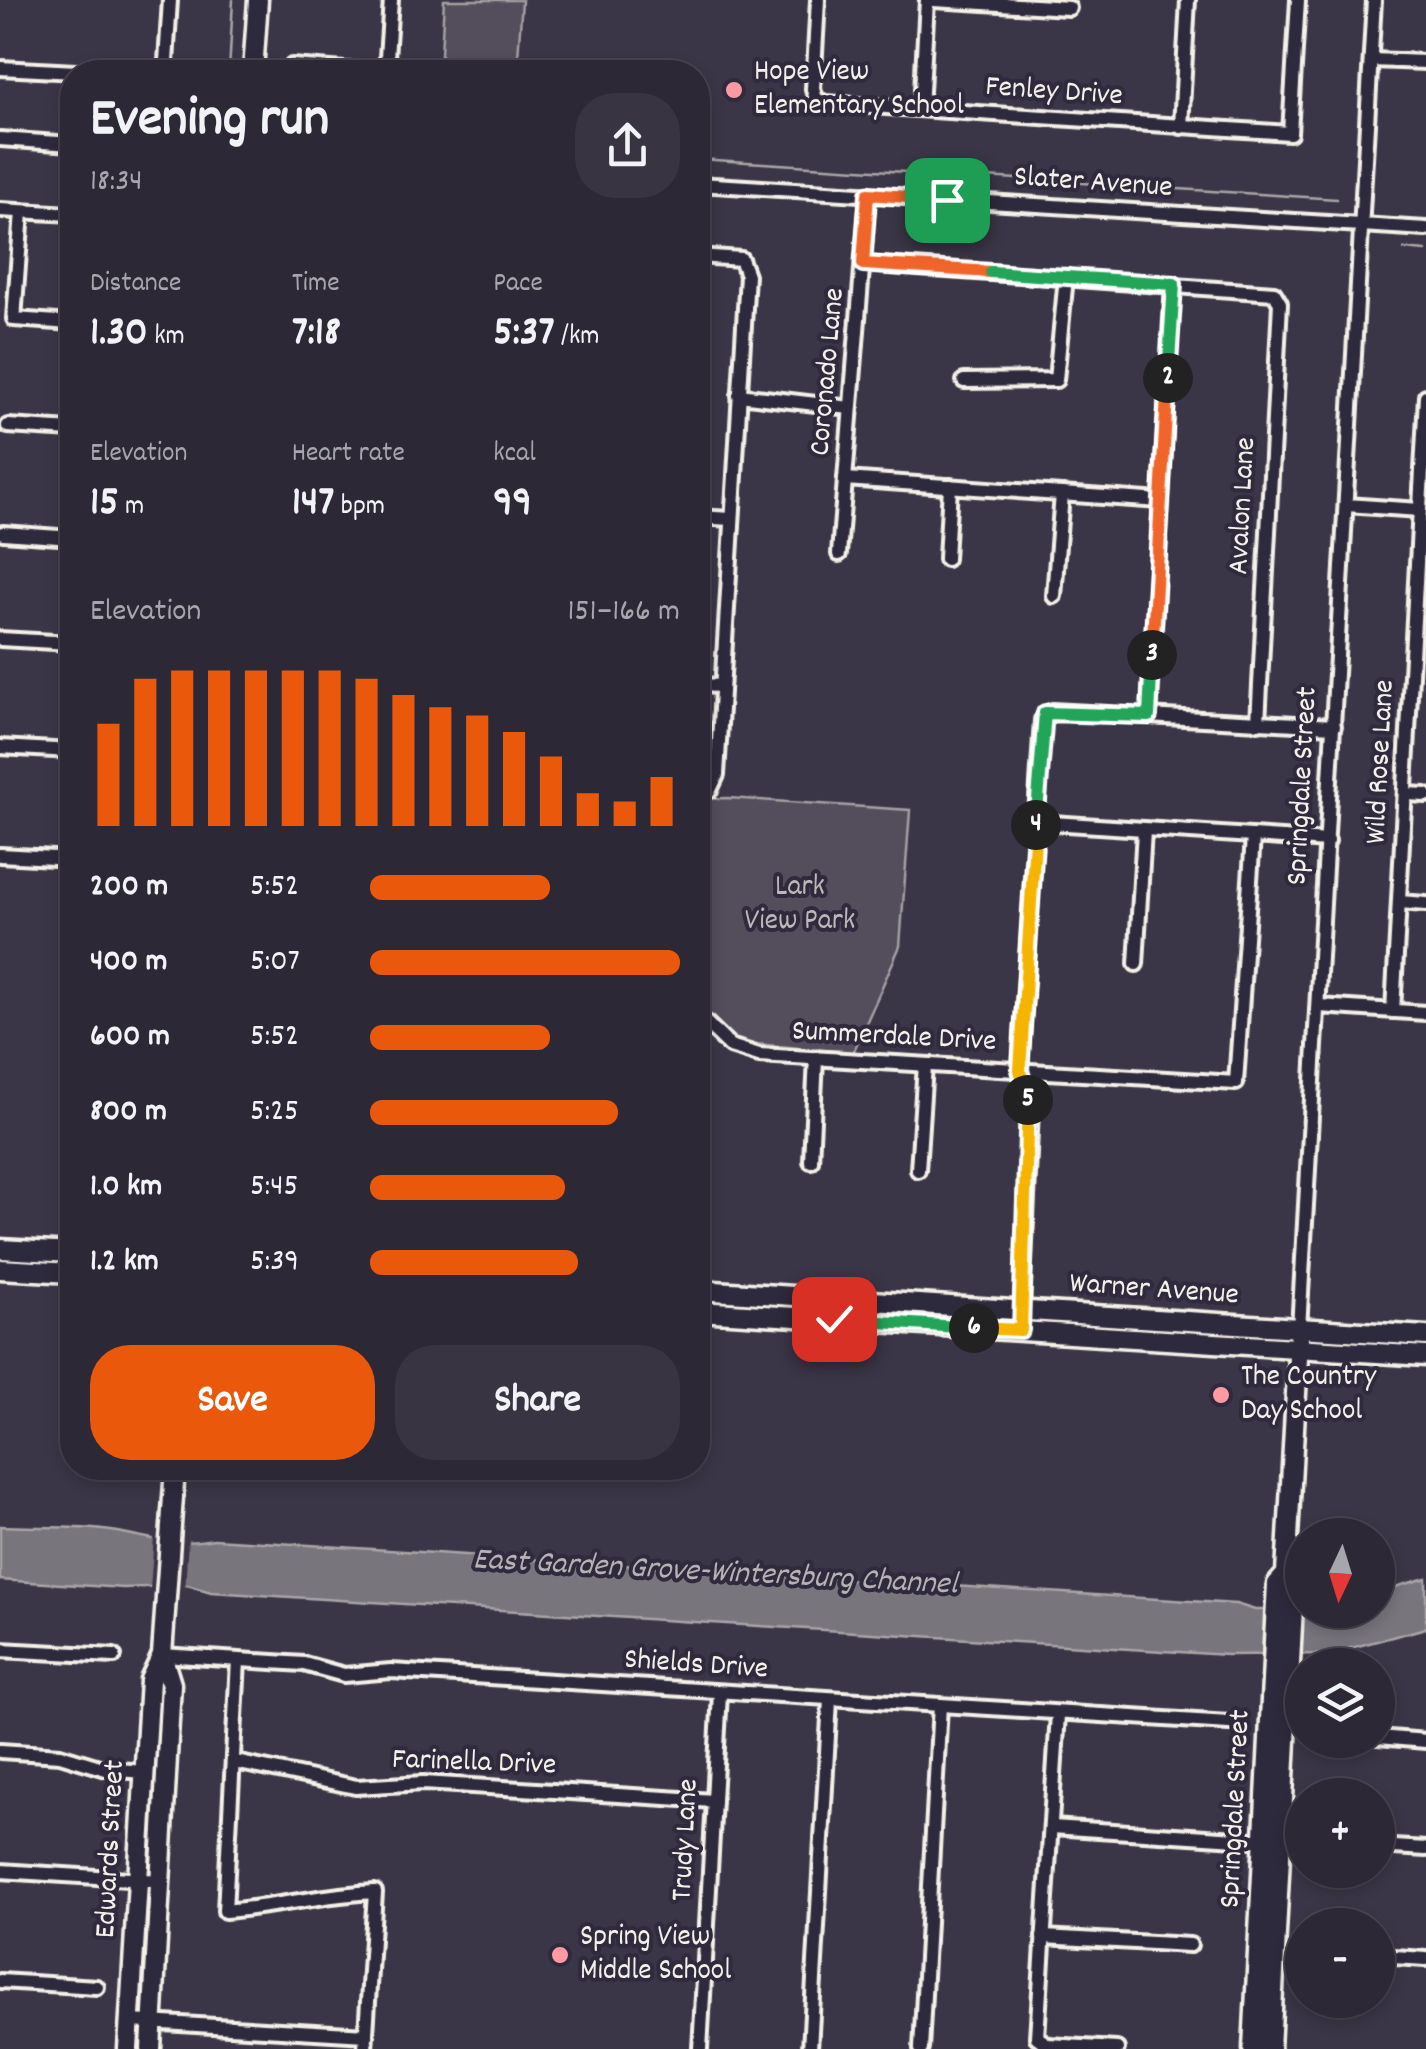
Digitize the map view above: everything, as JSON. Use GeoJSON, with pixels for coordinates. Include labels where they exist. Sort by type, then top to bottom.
{"type":"FeatureCollection","features":[{"type":"Feature","properties":{"kind":"main road"},"geometry":{"type":"LineString","coordinates":[[254,60],[258,0]]}},
{"type":"Feature","properties":{"kind":"main road"},"geometry":{"type":"LineString","coordinates":[[1,1254],[60,1253]]}},
{"type":"Feature","properties":{"kind":"main road"},"geometry":{"type":"LineString","coordinates":[[1,1254],[60,1270]]}},
{"type":"Feature","properties":{"kind":"main road","name":"Warner Avenue"},"geometry":{"type":"LineString","coordinates":[[710,1291],[1176,1322],[1426,1356]]}},
{"type":"Feature","properties":{"kind":"main road","name":"Warner Avenue"},"geometry":{"type":"LineString","coordinates":[[710,1312],[1102,1335],[1426,1336]]}},
{"type":"Feature","properties":{"kind":"main road"},"geometry":{"type":"LineString","coordinates":[[1102,1335],[1124,1329],[1173,1331],[1176,1322]]}},
{"type":"Feature","properties":{"kind":"main road","name":"Springdale Street"},"geometry":{"type":"LineString","coordinates":[[1252,2049],[1272,1841],[1282,1655],[1294,1586],[1286,1574],[1299,1338]]}},
{"type":"Feature","properties":{"kind":"main road","name":"Edwards Street"},"geometry":{"type":"LineString","coordinates":[[151,2049],[170,1684],[162,1655],[174,1480]]}},
{"type":"Feature","properties":{"kind":"main road","name":"Edwards Street"},"geometry":{"type":"LineString","coordinates":[[128,2049],[150,1680],[162,1655]]}},
{"type":"Feature","properties":{"kind":"main road","name":"Springdale Street"},"geometry":{"type":"LineString","coordinates":[[1270,2049],[1272,1841]]}},
{"type":"Feature","properties":{"kind":"street"},"geometry":{"type":"LineString","coordinates":[[166,60],[170,0]]}},
{"type":"Feature","properties":{"kind":"street"},"geometry":{"type":"LineString","coordinates":[[387,60],[390,0]]}},
{"type":"Feature","properties":{"kind":"street","name":"Fenley Drive"},"geometry":{"type":"LineString","coordinates":[[818,0],[812,90],[816,99],[825,104],[1290,133],[1298,0]]}},
{"type":"Feature","properties":{"kind":"street"},"geometry":{"type":"LineString","coordinates":[[921,109],[930,0],[1068,8]]}},
{"type":"Feature","properties":{"kind":"street"},"geometry":{"type":"LineString","coordinates":[[1181,126],[1188,0]]}},
{"type":"Feature","properties":{"kind":"street","name":"Springdale Street"},"geometry":{"type":"LineString","coordinates":[[1299,1338],[1374,0]]}},
{"type":"Feature","properties":{"kind":"street"},"geometry":{"type":"LineString","coordinates":[[1371,60],[1426,62]]}},
{"type":"Feature","properties":{"kind":"street"},"geometry":{"type":"LineString","coordinates":[[0,68],[60,71]]}},
{"type":"Feature","properties":{"kind":"street"},"geometry":{"type":"LineString","coordinates":[[0,139],[60,143]]}},
{"type":"Feature","properties":{"kind":"street","name":"Slater Avenue"},"geometry":{"type":"LineString","coordinates":[[710,185],[1426,229]]}},
{"type":"Feature","properties":{"kind":"street","name":"Coronado Lane"},"geometry":{"type":"LineString","coordinates":[[838,554],[868,194]]}},
{"type":"Feature","properties":{"kind":"street"},"geometry":{"type":"LineString","coordinates":[[0,210],[60,214]]}},
{"type":"Feature","properties":{"kind":"street"},"geometry":{"type":"LineString","coordinates":[[22,212],[14,319],[60,322]]}},
{"type":"Feature","properties":{"kind":"street"},"geometry":{"type":"LineString","coordinates":[[710,257],[741,259],[747,275],[717,775],[710,784]]}},
{"type":"Feature","properties":{"kind":"street"},"geometry":{"type":"LineString","coordinates":[[863,264],[1174,284],[1149,716]]}},
{"type":"Feature","properties":{"kind":"street"},"geometry":{"type":"LineString","coordinates":[[964,381],[1056,380],[1066,277]]}},
{"type":"Feature","properties":{"kind":"street","name":"Avalon Lane"},"geometry":{"type":"LineString","coordinates":[[1174,284],[1274,293],[1280,303],[1258,723]]}},
{"type":"Feature","properties":{"kind":"street"},"geometry":{"type":"LineString","coordinates":[[739,394],[850,408]]}},
{"type":"Feature","properties":{"kind":"street","name":"Wild Rose Lane"},"geometry":{"type":"LineString","coordinates":[[1393,1011],[1426,396]]}},
{"type":"Feature","properties":{"kind":"street"},"geometry":{"type":"LineString","coordinates":[[8,426],[60,429]]}},
{"type":"Feature","properties":{"kind":"street"},"geometry":{"type":"LineString","coordinates":[[845,478],[1161,501]]}},
{"type":"Feature","properties":{"kind":"street"},"geometry":{"type":"LineString","coordinates":[[946,559],[950,486]]}},
{"type":"Feature","properties":{"kind":"street"},"geometry":{"type":"LineString","coordinates":[[1054,596],[1062,494]]}},
{"type":"Feature","properties":{"kind":"street"},"geometry":{"type":"LineString","coordinates":[[1346,505],[1420,510]]}},
{"type":"Feature","properties":{"kind":"street"},"geometry":{"type":"LineString","coordinates":[[710,518],[731,519]]}},
{"type":"Feature","properties":{"kind":"street"},"geometry":{"type":"LineString","coordinates":[[4,534],[60,537]]}},
{"type":"Feature","properties":{"kind":"street"},"geometry":{"type":"LineString","coordinates":[[0,638],[60,642]]}},
{"type":"Feature","properties":{"kind":"street"},"geometry":{"type":"LineString","coordinates":[[710,686],[722,686]]}},
{"type":"Feature","properties":{"kind":"street"},"geometry":{"type":"LineString","coordinates":[[1021,1330],[1031,1109],[1020,1070],[1045,713],[1334,726]]}},
{"type":"Feature","properties":{"kind":"street"},"geometry":{"type":"LineString","coordinates":[[0,746],[60,751]]}},
{"type":"Feature","properties":{"kind":"street"},"geometry":{"type":"LineString","coordinates":[[1406,794],[1426,795]]}},
{"type":"Feature","properties":{"kind":"street"},"geometry":{"type":"LineString","coordinates":[[1036,822],[1328,841]]}},
{"type":"Feature","properties":{"kind":"street"},"geometry":{"type":"LineString","coordinates":[[1136,964],[1144,830]]}},
{"type":"Feature","properties":{"kind":"street","name":"Summerdale Drive"},"geometry":{"type":"LineString","coordinates":[[710,1027],[730,1046],[759,1056],[1236,1083],[1252,837]]}},
{"type":"Feature","properties":{"kind":"street"},"geometry":{"type":"LineString","coordinates":[[0,855],[60,859]]}},
{"type":"Feature","properties":{"kind":"street"},"geometry":{"type":"LineString","coordinates":[[1399,902],[1426,904]]}},
{"type":"Feature","properties":{"kind":"street"},"geometry":{"type":"LineString","coordinates":[[1319,1006],[1426,1013]]}},
{"type":"Feature","properties":{"kind":"street"},"geometry":{"type":"LineString","coordinates":[[811,1160],[816,1058]]}},
{"type":"Feature","properties":{"kind":"street"},"geometry":{"type":"LineString","coordinates":[[918,1170],[925,1065]]}},
{"type":"Feature","properties":{"kind":"street"},"geometry":{"type":"LineString","coordinates":[[0,1650],[114,1656]]}},
{"type":"Feature","properties":{"kind":"street","name":"Shields Drive"},"geometry":{"type":"LineString","coordinates":[[162,1655],[304,1664],[344,1675],[391,1671],[1229,1724]]}},
{"type":"Feature","properties":{"kind":"street"},"geometry":{"type":"LineString","coordinates":[[130,2021],[366,2042],[375,1892],[333,1894],[284,1907],[225,1910],[238,1660]]}},
{"type":"Feature","properties":{"kind":"street","name":"Trudy Lane"},"geometry":{"type":"LineString","coordinates":[[700,2049],[720,1693]]}},
{"type":"Feature","properties":{"kind":"street"},"geometry":{"type":"LineString","coordinates":[[810,2049],[830,1700]]}},
{"type":"Feature","properties":{"kind":"street"},"geometry":{"type":"LineString","coordinates":[[921,2049],[940,1706]]}},
{"type":"Feature","properties":{"kind":"street"},"geometry":{"type":"LineString","coordinates":[[1058,1714],[1040,2043],[1117,2049]]}},
{"type":"Feature","properties":{"kind":"street"},"geometry":{"type":"LineString","coordinates":[[1395,1738],[1426,1740]]}},
{"type":"Feature","properties":{"kind":"street"},"geometry":{"type":"LineString","coordinates":[[0,1751],[60,1755],[106,1769],[144,1772]]}},
{"type":"Feature","properties":{"kind":"street","name":"Farinella Drive"},"geometry":{"type":"LineString","coordinates":[[234,1762],[356,1787],[423,1783],[714,1801]]}},
{"type":"Feature","properties":{"kind":"street"},"geometry":{"type":"LineString","coordinates":[[1052,1827],[1272,1841]]}},
{"type":"Feature","properties":{"kind":"street"},"geometry":{"type":"LineString","coordinates":[[1395,1847],[1426,1849]]}},
{"type":"Feature","properties":{"kind":"street"},"geometry":{"type":"LineString","coordinates":[[0,1871],[162,1881]]}},
{"type":"Feature","properties":{"kind":"street"},"geometry":{"type":"LineString","coordinates":[[1043,1936],[1190,1944]]}},
{"type":"Feature","properties":{"kind":"street"},"geometry":{"type":"LineString","coordinates":[[1395,1957],[1426,1959]]}},
{"type":"Feature","properties":{"kind":"street"},"geometry":{"type":"LineString","coordinates":[[0,1981],[96,1987]]}},
{"type":"Feature","properties":{"kind":"green space"},"geometry":{"type":"Polygon","coordinates":[[[444,0],[522,0],[518,60],[441,60],[444,0]]]}},
{"type":"Feature","properties":{"kind":"green space","name":"Lark View Park"},"geometry":{"type":"Polygon","coordinates":[[[710,799],[910,810],[900,946],[853,1053],[735,1042],[710,1017],[710,799]]]}},
{"type":"Feature","properties":{"kind":"water","name":"East Garden Grove-Wintersburg Channel"},"geometry":{"type":"Polygon","coordinates":[[[0,1526],[64,1527],[171,1541],[214,1539],[1236,1604],[1255,1610],[1285,1610],[1285,1628],[1395,1628],[1395,1587],[1426,1578],[1426,1628],[1351,1648],[1285,1648],[1285,1654],[1227,1655],[211,1592],[187,1585],[124,1588],[0,1580],[0,1526]]]}},
{"type":"Feature","properties":{"kind":"pier"},"geometry":{"type":"Polygon","coordinates":[[[154,1537],[188,1539],[185,1590],[150,1589],[154,1537]]]}},
{"type":"Feature","properties":{"kind":"waterway"},"geometry":{"type":"LineString","coordinates":[[230,60],[233,0]]}},
{"type":"Feature","properties":{"kind":"waterway"},"geometry":{"type":"LineString","coordinates":[[710,160],[1337,199]]}},
{"type":"Feature","properties":{"kind":"waterway"},"geometry":{"type":"LineString","coordinates":[[1404,249],[1426,251]]}},
{"type":"Feature","properties":{"kind":"place","name":"Hope View Elementary School"},"geometry":{"type":"Point","coordinates":[734,90]}},
{"type":"Feature","properties":{"kind":"place","name":"The Country Day School"},"geometry":{"type":"Point","coordinates":[1221,1395]}},
{"type":"Feature","properties":{"kind":"place","name":"Spring View Middle School"},"geometry":{"type":"Point","coordinates":[560,1955]}},
{"type":"Feature","properties":{"kind":"route"},"geometry":{"type":"LineString","coordinates":[[834,1319],[1021,1330],[1031,1109],[1020,1070],[1042,720],[1045,713],[1052,711],[1149,716],[1174,284],[863,264],[868,194],[947,200]]}}]}
